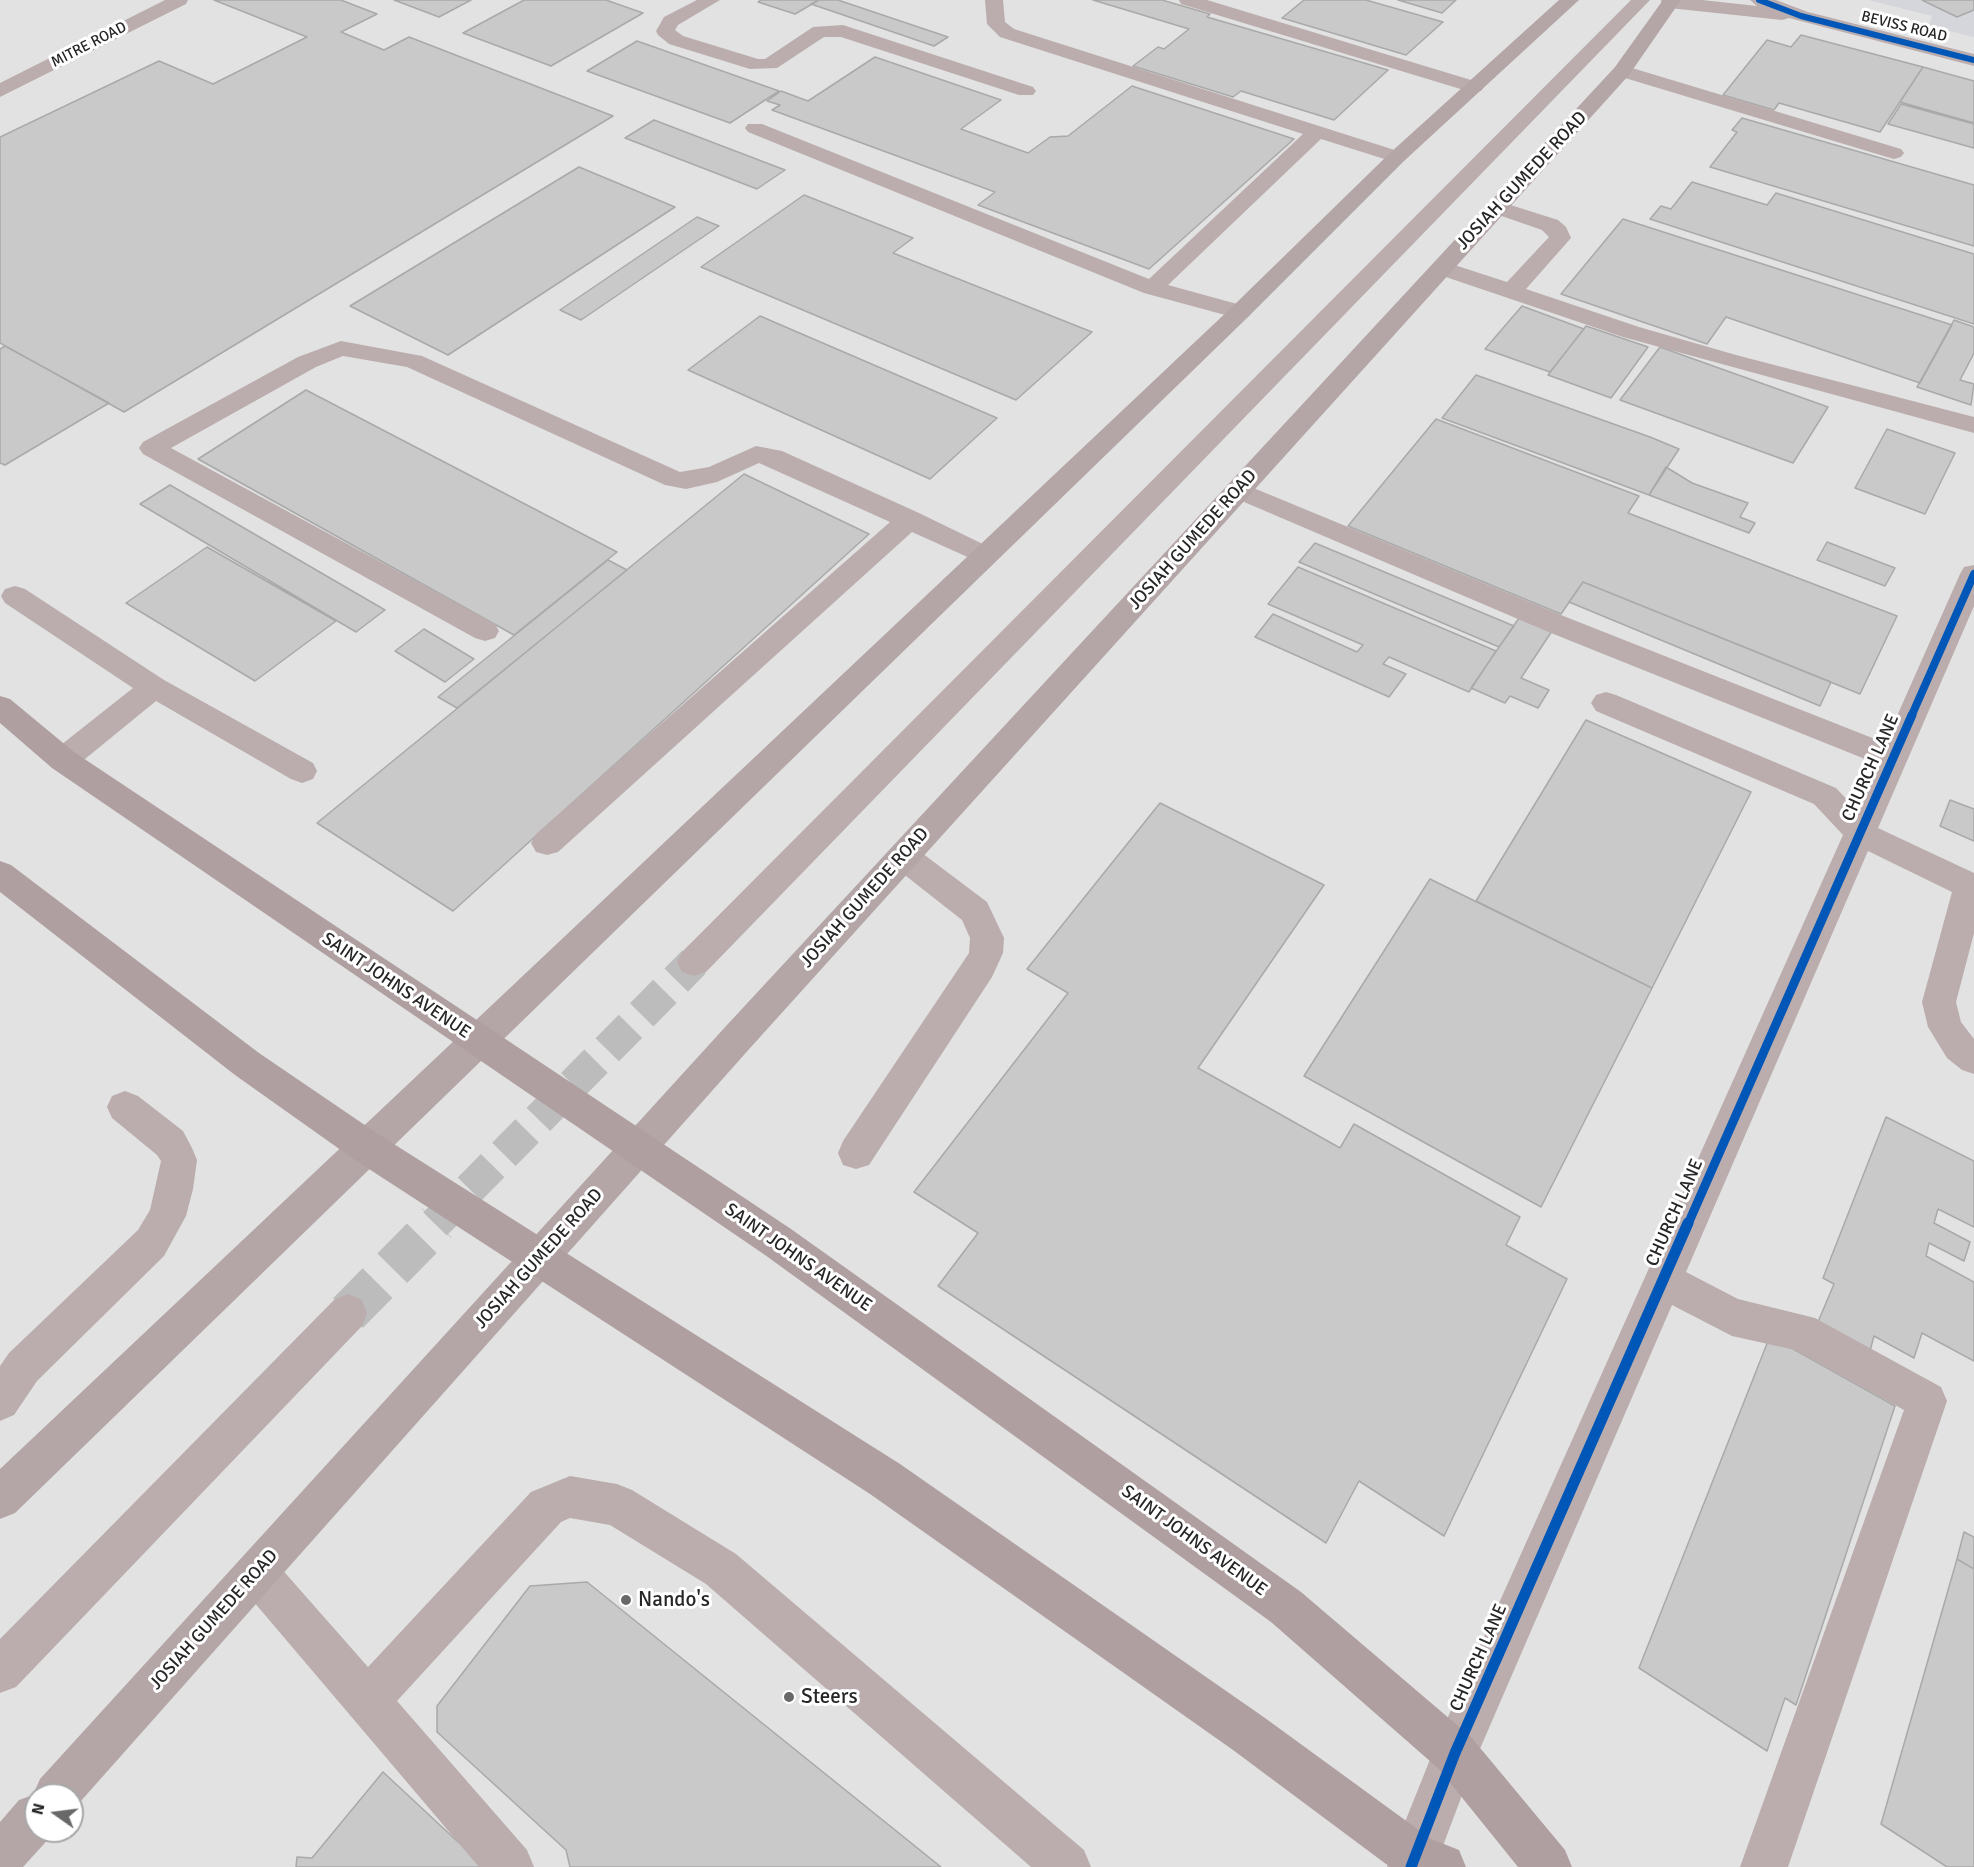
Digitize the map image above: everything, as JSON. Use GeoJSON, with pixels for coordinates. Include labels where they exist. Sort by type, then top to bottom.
{"type":"FeatureCollection","features":[{"type":"Feature","properties":{"kind":"highway","name":"SAINT JOHNS AVENUE"},"geometry":{"type":"LineString","coordinates":[[0,708],[63,760],[778,1242],[1286,1607],[1455,1753],[1548,1867]]}},
{"type":"Feature","properties":{"kind":"highway"},"geometry":{"type":"LineString","coordinates":[[0,874],[246,1064],[365,1146],[885,1479],[1250,1734],[1423,1864]]}},
{"type":"Feature","properties":{"kind":"main road"},"geometry":{"type":"LineString","coordinates":[[0,1498],[281,1230],[365,1146],[1240,312],[1397,157],[1570,0]]}},
{"type":"Feature","properties":{"kind":"main road","name":"JOSIAH GUMEDE ROAD"},"geometry":{"type":"LineString","coordinates":[[67,1783],[539,1256],[1622,71],[1667,1]]}},
{"type":"Feature","properties":{"kind":"main road"},"geometry":{"type":"LineString","coordinates":[[0,1857],[24,1830]]}},
{"type":"Feature","properties":{"kind":"street","name":"MITRE ROAD"},"geometry":{"type":"LineString","coordinates":[[0,91],[179,0]]}},
{"type":"Feature","properties":{"kind":"street"},"geometry":{"type":"LineString","coordinates":[[711,0],[670,21],[666,31],[676,40],[757,65],[770,64],[820,31],[843,31],[1026,91]]}},
{"type":"Feature","properties":{"kind":"street"},"geometry":{"type":"LineString","coordinates":[[994,0],[996,24],[1007,33],[1397,157]]}},
{"type":"Feature","properties":{"kind":"street"},"geometry":{"type":"LineString","coordinates":[[1188,0],[1474,87]]}},
{"type":"Feature","properties":{"kind":"street"},"geometry":{"type":"LineString","coordinates":[[694,962],[1641,0]]}},
{"type":"Feature","properties":{"kind":"street","name":"BEVISS ROAD"},"geometry":{"type":"LineString","coordinates":[[1759,0],[1801,16],[1974,60]]}},
{"type":"Feature","properties":{"kind":"street","name":"BEVISS ROAD"},"geometry":{"type":"LineString","coordinates":[[1667,1],[1801,16]]}},
{"type":"Feature","properties":{"kind":"street"},"geometry":{"type":"LineString","coordinates":[[1622,71],[1894,153]]}},
{"type":"Feature","properties":{"kind":"street"},"geometry":{"type":"LineString","coordinates":[[755,129],[1152,288],[1240,312]]}},
{"type":"Feature","properties":{"kind":"street"},"geometry":{"type":"LineString","coordinates":[[1152,288],[1317,132]]}},
{"type":"Feature","properties":{"kind":"street"},"geometry":{"type":"LineString","coordinates":[[1498,207],[1550,225],[1558,232],[1560,238],[1512,291]]}},
{"type":"Feature","properties":{"kind":"street"},"geometry":{"type":"LineString","coordinates":[[1442,268],[1631,332],[1727,360],[1974,425]]}},
{"type":"Feature","properties":{"kind":"street"},"geometry":{"type":"LineString","coordinates":[[485,631],[152,448],[307,362],[341,348],[413,361],[674,479],[686,481],[717,474],[756,454],[773,457],[983,555]]}},
{"type":"Feature","properties":{"kind":"street"},"geometry":{"type":"LineString","coordinates":[[1239,490],[1556,624],[1893,758]]}},
{"type":"Feature","properties":{"kind":"street"},"geometry":{"type":"LineString","coordinates":[[547,843],[910,519]]}},
{"type":"Feature","properties":{"kind":"street","name":"CHURCH LANE"},"geometry":{"type":"LineString","coordinates":[[1423,1864],[1455,1753],[1974,574]]}},
{"type":"Feature","properties":{"kind":"street"},"geometry":{"type":"LineString","coordinates":[[15,596],[154,687],[302,771]]}},
{"type":"Feature","properties":{"kind":"street"},"geometry":{"type":"LineString","coordinates":[[63,760],[154,687]]}},
{"type":"Feature","properties":{"kind":"street"},"geometry":{"type":"LineString","coordinates":[[1606,703],[1825,796],[1860,833],[1972,887],[1940,1002],[1945,1027],[1959,1047],[1974,1059]]}},
{"type":"Feature","properties":{"kind":"street"},"geometry":{"type":"LineString","coordinates":[[856,1153],[980,967],[986,953],[987,938],[975,911],[903,856]]}},
{"type":"Feature","properties":{"kind":"street"},"geometry":{"type":"LineString","coordinates":[[0,1401],[22,1367],[151,1244],[167,1216],[175,1189],[178,1160],[170,1143],[125,1107]]}},
{"type":"Feature","properties":{"kind":"street"},"geometry":{"type":"LineString","coordinates":[[1663,1280],[1732,1317],[1801,1332],[1927,1401],[1764,1867]]}},
{"type":"Feature","properties":{"kind":"street"},"geometry":{"type":"LineString","coordinates":[[0,1671],[348,1313]]}},
{"type":"Feature","properties":{"kind":"street"},"geometry":{"type":"LineString","coordinates":[[369,1700],[546,1507],[570,1497],[616,1505],[721,1569],[1067,1867]]}},
{"type":"Feature","properties":{"kind":"street"},"geometry":{"type":"LineString","coordinates":[[257,1573],[369,1700],[510,1867]]}},
{"type":"Feature","properties":{"kind":"shaded area"},"geometry":{"type":"Polygon","coordinates":[[[1869,0],[1974,0],[1974,37],[1929,26],[1932,16],[1869,0]]]}},
{"type":"Feature","properties":{"kind":"building"},"geometry":{"type":"Polygon","coordinates":[[[214,0],[341,0],[377,14],[341,32],[384,50],[409,37],[613,116],[124,412],[0,343],[0,137],[159,61],[213,84],[307,37],[214,0]]]}},
{"type":"Feature","properties":{"kind":"building"},"geometry":{"type":"Polygon","coordinates":[[[394,0],[471,0],[439,17],[394,0]]]}},
{"type":"Feature","properties":{"kind":"building"},"geometry":{"type":"Polygon","coordinates":[[[524,0],[606,0],[643,13],[551,66],[463,33],[524,0]]]}},
{"type":"Feature","properties":{"kind":"building"},"geometry":{"type":"Polygon","coordinates":[[[761,0],[819,0],[795,14],[758,2],[761,0]]]}},
{"type":"Feature","properties":{"kind":"building"},"geometry":{"type":"Polygon","coordinates":[[[819,0],[838,0],[948,37],[934,46],[811,4],[819,0]]]}},
{"type":"Feature","properties":{"kind":"building"},"geometry":{"type":"Polygon","coordinates":[[[1093,0],[1162,0],[1210,14],[1207,17],[1388,70],[1334,120],[1241,91],[1233,97],[1133,66],[1158,47],[1164,49],[1189,29],[1093,0]]]}},
{"type":"Feature","properties":{"kind":"building"},"geometry":{"type":"Polygon","coordinates":[[[1304,0],[1366,0],[1443,22],[1406,55],[1282,18],[1304,0]]]}},
{"type":"Feature","properties":{"kind":"building"},"geometry":{"type":"Polygon","coordinates":[[[1398,0],[1456,0],[1442,13],[1398,0]]]}},
{"type":"Feature","properties":{"kind":"building"},"geometry":{"type":"Polygon","coordinates":[[[1922,0],[1974,0],[1974,10],[1957,17],[1922,0]]]}},
{"type":"Feature","properties":{"kind":"building"},"geometry":{"type":"Polygon","coordinates":[[[1801,35],[1923,67],[1880,132],[1779,103],[1774,110],[1723,95],[1767,40],[1791,47],[1801,35]]]}},
{"type":"Feature","properties":{"kind":"building"},"geometry":{"type":"Polygon","coordinates":[[[637,41],[779,91],[730,123],[587,71],[637,41]]]}},
{"type":"Feature","properties":{"kind":"building"},"geometry":{"type":"Polygon","coordinates":[[[875,57],[1001,100],[961,129],[1028,153],[1050,137],[1068,136],[1132,86],[1294,139],[1149,269],[978,205],[995,192],[772,110],[780,105],[767,101],[781,91],[808,101],[875,57]]]}},
{"type":"Feature","properties":{"kind":"building"},"geometry":{"type":"Polygon","coordinates":[[[1923,67],[1974,81],[1974,123],[1900,102],[1923,67]]]}},
{"type":"Feature","properties":{"kind":"building"},"geometry":{"type":"Polygon","coordinates":[[[1901,104],[1974,124],[1974,148],[1888,124],[1901,104]]]}},
{"type":"Feature","properties":{"kind":"building"},"geometry":{"type":"Polygon","coordinates":[[[1742,118],[1974,185],[1974,246],[1710,167],[1737,132],[1732,130],[1742,118]]]}},
{"type":"Feature","properties":{"kind":"building"},"geometry":{"type":"Polygon","coordinates":[[[654,120],[785,170],[757,189],[625,138],[654,120]]]}},
{"type":"Feature","properties":{"kind":"building"},"geometry":{"type":"Polygon","coordinates":[[[579,167],[675,207],[448,355],[350,306],[579,167]]]}},
{"type":"Feature","properties":{"kind":"building"},"geometry":{"type":"Polygon","coordinates":[[[1692,182],[1767,205],[1776,193],[1974,254],[1974,324],[1650,219],[1661,206],[1671,209],[1692,182]]]}},
{"type":"Feature","properties":{"kind":"building"},"geometry":{"type":"Polygon","coordinates":[[[804,195],[913,238],[893,253],[1092,332],[1016,400],[701,267],[804,195]]]}},
{"type":"Feature","properties":{"kind":"building"},"geometry":{"type":"Polygon","coordinates":[[[697,217],[719,226],[581,320],[560,310],[697,217]]]}},
{"type":"Feature","properties":{"kind":"building"},"geometry":{"type":"Polygon","coordinates":[[[1623,219],[1952,325],[1920,383],[1726,317],[1707,344],[1561,294],[1623,219]]]}},
{"type":"Feature","properties":{"kind":"building"},"geometry":{"type":"Polygon","coordinates":[[[1522,306],[1584,329],[1550,372],[1485,349],[1522,306]]]}},
{"type":"Feature","properties":{"kind":"building"},"geometry":{"type":"Polygon","coordinates":[[[760,316],[997,418],[930,479],[688,370],[760,316]]]}},
{"type":"Feature","properties":{"kind":"building"},"geometry":{"type":"Polygon","coordinates":[[[1954,320],[1974,327],[1974,353],[1960,380],[1974,384],[1971,405],[1917,387],[1954,320]]]}},
{"type":"Feature","properties":{"kind":"building"},"geometry":{"type":"Polygon","coordinates":[[[1586,326],[1648,347],[1611,398],[1548,375],[1586,326]]]}},
{"type":"Feature","properties":{"kind":"building"},"geometry":{"type":"Polygon","coordinates":[[[5,346],[109,403],[5,465],[0,463],[0,349],[5,346]]]}},
{"type":"Feature","properties":{"kind":"building"},"geometry":{"type":"Polygon","coordinates":[[[1660,347],[1828,407],[1793,463],[1620,400],[1660,347]]]}},
{"type":"Feature","properties":{"kind":"building"},"geometry":{"type":"Polygon","coordinates":[[[1476,375],[1679,449],[1649,495],[1442,418],[1476,375]]]}},
{"type":"Feature","properties":{"kind":"building"},"geometry":{"type":"Polygon","coordinates":[[[306,390],[617,552],[514,635],[198,459],[306,390]]]}},
{"type":"Feature","properties":{"kind":"building"},"geometry":{"type":"Polygon","coordinates":[[[1436,419],[1639,496],[1628,513],[1897,616],[1860,694],[1583,582],[1561,614],[1348,526],[1436,419]]]}},
{"type":"Feature","properties":{"kind":"building"},"geometry":{"type":"Polygon","coordinates":[[[1887,429],[1955,453],[1925,514],[1855,488],[1887,429]]]}},
{"type":"Feature","properties":{"kind":"building"},"geometry":{"type":"Polygon","coordinates":[[[1666,467],[1692,483],[1748,503],[1740,517],[1755,523],[1749,533],[1649,495],[1666,467]]]}},
{"type":"Feature","properties":{"kind":"building"},"geometry":{"type":"Polygon","coordinates":[[[744,474],[869,534],[453,911],[317,823],[744,474]]]}},
{"type":"Feature","properties":{"kind":"building"},"geometry":{"type":"Polygon","coordinates":[[[170,485],[385,610],[356,632],[140,504],[170,485]]]}},
{"type":"Feature","properties":{"kind":"building"},"geometry":{"type":"Polygon","coordinates":[[[1827,542],[1895,568],[1885,586],[1817,560],[1827,542]]]}},
{"type":"Feature","properties":{"kind":"building"},"geometry":{"type":"Polygon","coordinates":[[[1315,543],[1514,626],[1499,647],[1299,562],[1315,543]]]}},
{"type":"Feature","properties":{"kind":"building"},"geometry":{"type":"Polygon","coordinates":[[[207,547],[336,621],[255,681],[126,603],[207,547]]]}},
{"type":"Feature","properties":{"kind":"building"},"geometry":{"type":"Polygon","coordinates":[[[608,560],[627,570],[457,708],[438,697],[608,560]]]}},
{"type":"Feature","properties":{"kind":"building"},"geometry":{"type":"Polygon","coordinates":[[[1298,567],[1496,651],[1469,692],[1389,657],[1383,664],[1406,674],[1389,697],[1255,637],[1273,614],[1357,652],[1363,645],[1268,604],[1298,567]]]}},
{"type":"Feature","properties":{"kind":"building"},"geometry":{"type":"Polygon","coordinates":[[[1583,582],[1831,682],[1820,706],[1569,602],[1583,582]]]}},
{"type":"Feature","properties":{"kind":"building"},"geometry":{"type":"Polygon","coordinates":[[[1519,618],[1552,631],[1521,678],[1549,690],[1538,708],[1510,696],[1505,703],[1471,688],[1519,618]]]}},
{"type":"Feature","properties":{"kind":"building"},"geometry":{"type":"Polygon","coordinates":[[[424,629],[474,659],[445,682],[395,651],[424,629]]]}},
{"type":"Feature","properties":{"kind":"building"},"geometry":{"type":"Polygon","coordinates":[[[1586,720],[1751,792],[1652,988],[1476,901],[1586,720]]]}},
{"type":"Feature","properties":{"kind":"building"},"geometry":{"type":"Polygon","coordinates":[[[1950,800],[1974,809],[1974,841],[1940,826],[1950,800]]]}},
{"type":"Feature","properties":{"kind":"building"},"geometry":{"type":"Polygon","coordinates":[[[1160,803],[1324,885],[1198,1068],[1340,1148],[1354,1124],[1520,1217],[1506,1245],[1567,1279],[1444,1536],[1359,1481],[1326,1543],[938,1286],[978,1233],[914,1192],[1068,993],[1027,969],[1160,803]]]}},
{"type":"Feature","properties":{"kind":"building"},"geometry":{"type":"Polygon","coordinates":[[[1430,879],[1652,988],[1541,1207],[1304,1076],[1430,879]]]}},
{"type":"Feature","properties":{"kind":"building"},"geometry":{"type":"Polygon","coordinates":[[[1886,1117],[1974,1161],[1974,1227],[1938,1209],[1934,1223],[1970,1242],[1964,1261],[1929,1243],[1926,1256],[1974,1282],[1974,1361],[1922,1333],[1914,1358],[1874,1336],[1870,1351],[1818,1322],[1834,1284],[1823,1278],[1886,1117]]]}},
{"type":"Feature","properties":{"kind":"building"},"geometry":{"type":"Polygon","coordinates":[[[1770,1336],[1895,1406],[1796,1705],[1785,1698],[1767,1751],[1639,1668],[1770,1336]]]}},
{"type":"Feature","properties":{"kind":"building"},"geometry":{"type":"Polygon","coordinates":[[[1964,1532],[1974,1537],[1974,1569],[1957,1559],[1964,1532]]]}},
{"type":"Feature","properties":{"kind":"building"},"geometry":{"type":"Polygon","coordinates":[[[1957,1559],[1974,1569],[1974,1867],[1947,1867],[1881,1824],[1957,1559]]]}},
{"type":"Feature","properties":{"kind":"building"},"geometry":{"type":"Polygon","coordinates":[[[587,1582],[941,1867],[570,1867],[566,1850],[437,1732],[437,1706],[530,1586],[587,1582]]]}},
{"type":"Feature","properties":{"kind":"building"},"geometry":{"type":"Polygon","coordinates":[[[383,1772],[485,1867],[296,1867],[297,1857],[312,1858],[383,1772]]]}},
{"type":"Feature","properties":{"kind":"tunnel"},"geometry":{"type":"LineString","coordinates":[[435,1224],[694,962]]}},
{"type":"Feature","properties":{"kind":"tunnel"},"geometry":{"type":"LineString","coordinates":[[348,1313],[437,1223]]}},
{"type":"Feature","properties":{"kind":"cycle path"},"geometry":{"type":"LineString","coordinates":[[1759,0],[1801,16],[1974,60]]}},
{"type":"Feature","properties":{"kind":"cycle path"},"geometry":{"type":"LineString","coordinates":[[1411,1867],[1455,1753],[1974,574]]}},
{"type":"Feature","properties":{"kind":"place","name":"Nando's"},"geometry":{"type":"Point","coordinates":[626,1600]}},
{"type":"Feature","properties":{"kind":"place","name":"Steers"},"geometry":{"type":"Point","coordinates":[789,1697]}}]}
